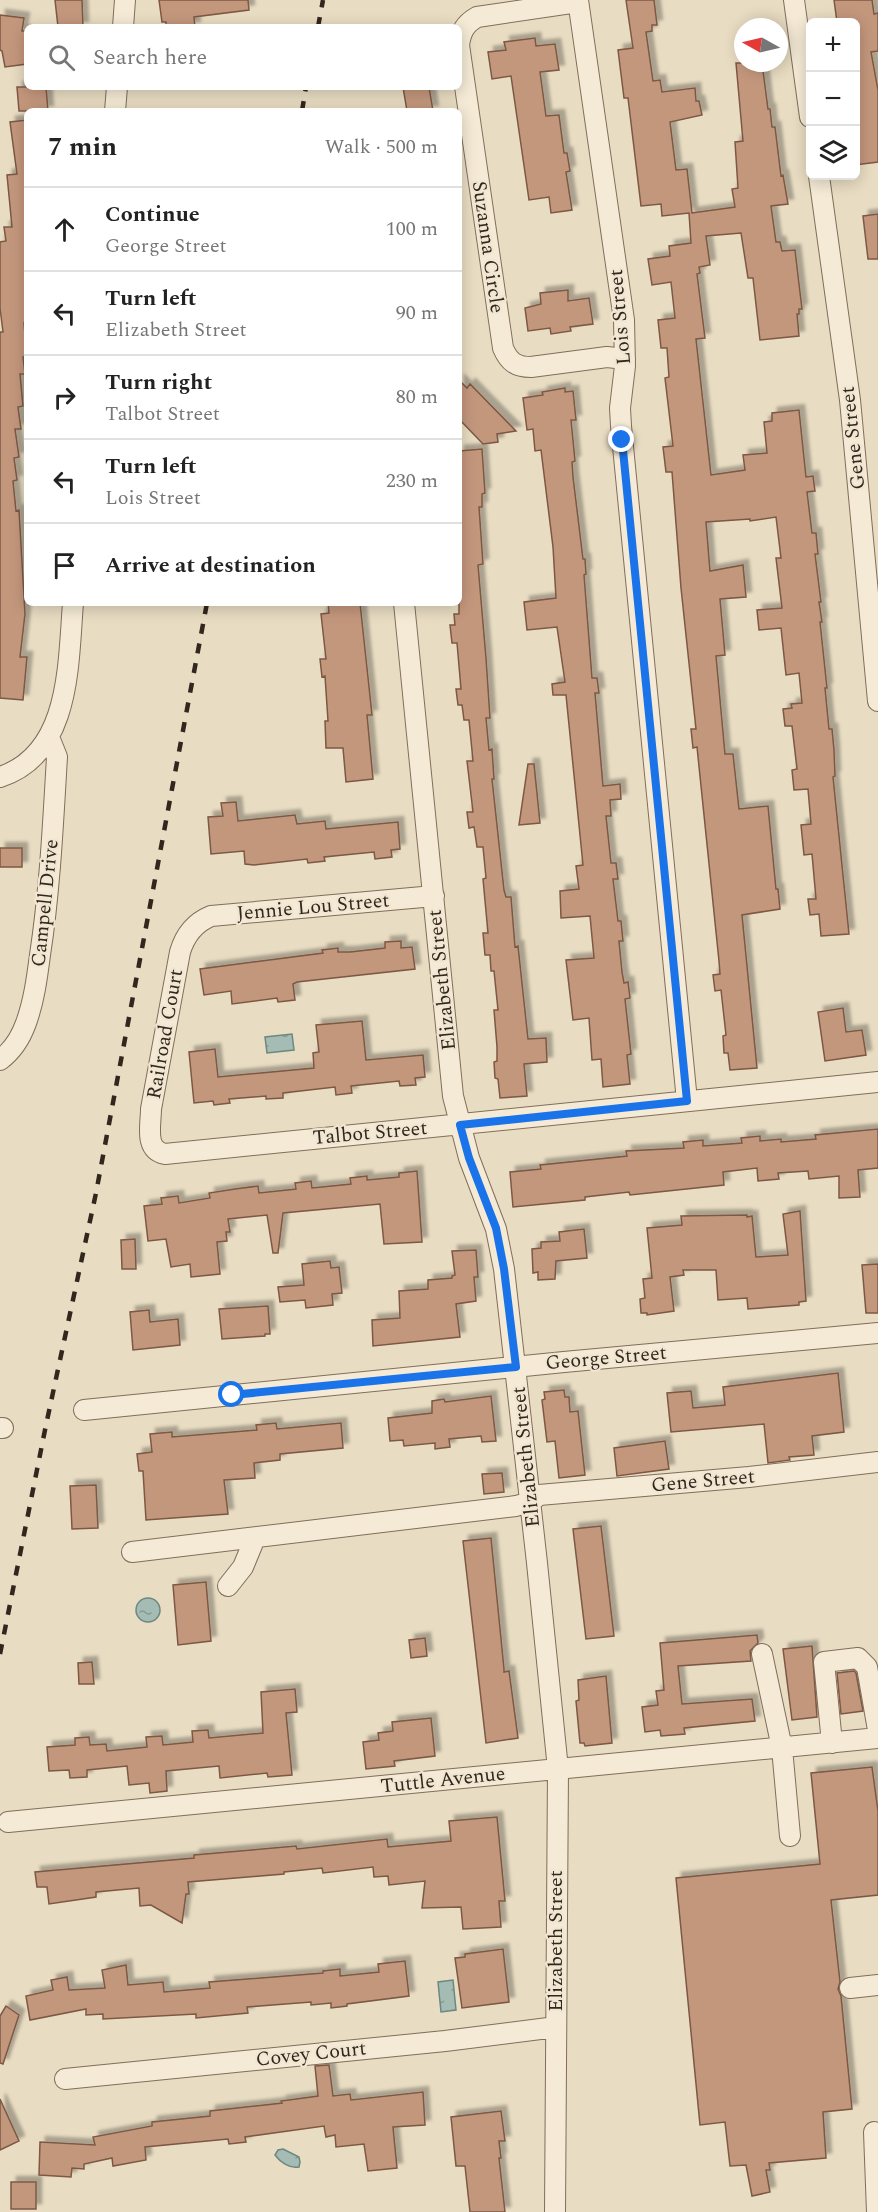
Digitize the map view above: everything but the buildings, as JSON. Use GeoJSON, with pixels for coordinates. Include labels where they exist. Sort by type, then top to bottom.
{"type":"FeatureCollection","features":[{"type":"Feature","properties":{"kind":"street"},"geometry":{"type":"LineString","coordinates":[[123,24],[125,0]]}},
{"type":"Feature","properties":{"kind":"street"},"geometry":{"type":"LineString","coordinates":[[794,0],[806,88]]}},
{"type":"Feature","properties":{"kind":"street","name":"Suzanna Circle"},"geometry":{"type":"LineString","coordinates":[[462,31],[466,25],[477,17],[578,1]]}},
{"type":"Feature","properties":{"kind":"street","name":"Lois Street"},"geometry":{"type":"LineString","coordinates":[[578,1],[624,320],[625,359],[620,408],[621,426],[687,1101]]}},
{"type":"Feature","properties":{"kind":"street","name":"Suzanna Circle"},"geometry":{"type":"LineString","coordinates":[[462,66],[503,348],[507,358],[515,365],[531,367],[607,357],[625,359]]}},
{"type":"Feature","properties":{"kind":"street"},"geometry":{"type":"LineString","coordinates":[[115,108],[117,90]]}},
{"type":"Feature","properties":{"kind":"street","name":"Gene Street"},"geometry":{"type":"LineString","coordinates":[[820,180],[850,400],[877,688]]}},
{"type":"Feature","properties":{"kind":"street"},"geometry":{"type":"LineString","coordinates":[[0,777],[21,767],[36,754],[49,738],[60,714],[67,678],[73,606]]}},
{"type":"Feature","properties":{"kind":"street","name":"Elizabeth Street"},"geometry":{"type":"LineString","coordinates":[[404,606],[453,1096],[469,1158],[496,1228],[504,1269],[558,1769],[555,2212]]}},
{"type":"Feature","properties":{"kind":"street","name":"Campell Drive"},"geometry":{"type":"LineString","coordinates":[[0,1060],[7,1055],[20,1038],[26,1022],[34,994],[46,920],[57,757],[49,738]]}},
{"type":"Feature","properties":{"kind":"street","name":"Jennie Lou Street"},"geometry":{"type":"LineString","coordinates":[[195,926],[211,916],[434,896]]}},
{"type":"Feature","properties":{"kind":"street","name":"Railroad Court"},"geometry":{"type":"LineString","coordinates":[[152,1146],[150,1136],[152,1109],[180,952],[184,939],[195,926]]}},
{"type":"Feature","properties":{"kind":"street","name":"Talbot Street"},"geometry":{"type":"LineString","coordinates":[[152,1146],[158,1153],[165,1154],[878,1082]]}},
{"type":"Feature","properties":{"kind":"street","name":"George Street"},"geometry":{"type":"LineString","coordinates":[[84,1410],[878,1333]]}},
{"type":"Feature","properties":{"kind":"street","name":"Gene Street"},"geometry":{"type":"LineString","coordinates":[[132,1552],[516,1506],[530,1502],[539,1495],[749,1477],[878,1462]]}},
{"type":"Feature","properties":{"kind":"street"},"geometry":{"type":"LineString","coordinates":[[228,1586],[243,1567],[255,1538]]}},
{"type":"Feature","properties":{"kind":"street"},"geometry":{"type":"LineString","coordinates":[[762,1654],[782,1748],[790,1836]]}},
{"type":"Feature","properties":{"kind":"street"},"geometry":{"type":"LineString","coordinates":[[832,1743],[824,1662],[858,1658],[867,1667],[878,1730]]}},
{"type":"Feature","properties":{"kind":"street","name":"Tuttle Avenue"},"geometry":{"type":"LineString","coordinates":[[8,1822],[878,1738]]}},
{"type":"Feature","properties":{"kind":"street"},"geometry":{"type":"LineString","coordinates":[[850,1988],[878,1985]]}},
{"type":"Feature","properties":{"kind":"street","name":"Covey Court"},"geometry":{"type":"LineString","coordinates":[[65,2079],[445,2041],[556,2027]]}},
{"type":"Feature","properties":{"kind":"street"},"geometry":{"type":"LineString","coordinates":[[874,2132],[877,2212]]}},
{"type":"Feature","properties":{"kind":"water"},"geometry":{"type":"Polygon","coordinates":[[[292,1034],[294,1050],[267,1053],[265,1037],[292,1034]]]}},
{"type":"Feature","properties":{"kind":"water"},"geometry":{"type":"Polygon","coordinates":[[[148,1598],[157,1601],[160,1610],[157,1619],[148,1622],[139,1619],[136,1610],[139,1601],[148,1598]]]}},
{"type":"Feature","properties":{"kind":"water"},"geometry":{"type":"Polygon","coordinates":[[[453,1980],[456,2010],[441,2012],[438,1982],[453,1980]]]}},
{"type":"Feature","properties":{"kind":"water"},"geometry":{"type":"Polygon","coordinates":[[[283,2149],[299,2157],[299,2167],[289,2166],[277,2158],[275,2155],[278,2150],[283,2149]]]}},
{"type":"Feature","properties":{"kind":"railway"},"geometry":{"type":"LineString","coordinates":[[319,24],[323,0]]}},
{"type":"Feature","properties":{"kind":"railway"},"geometry":{"type":"LineString","coordinates":[[302,108],[306,90]]}},
{"type":"Feature","properties":{"kind":"railway"},"geometry":{"type":"LineString","coordinates":[[0,1654],[96,1193],[206,606]]}},
{"type":"Feature","properties":{"kind":"route"},"geometry":{"type":"LineString","coordinates":[[232,1395],[516,1367],[504,1269],[496,1228],[469,1158],[460,1125],[687,1101],[622,440]]}}]}
